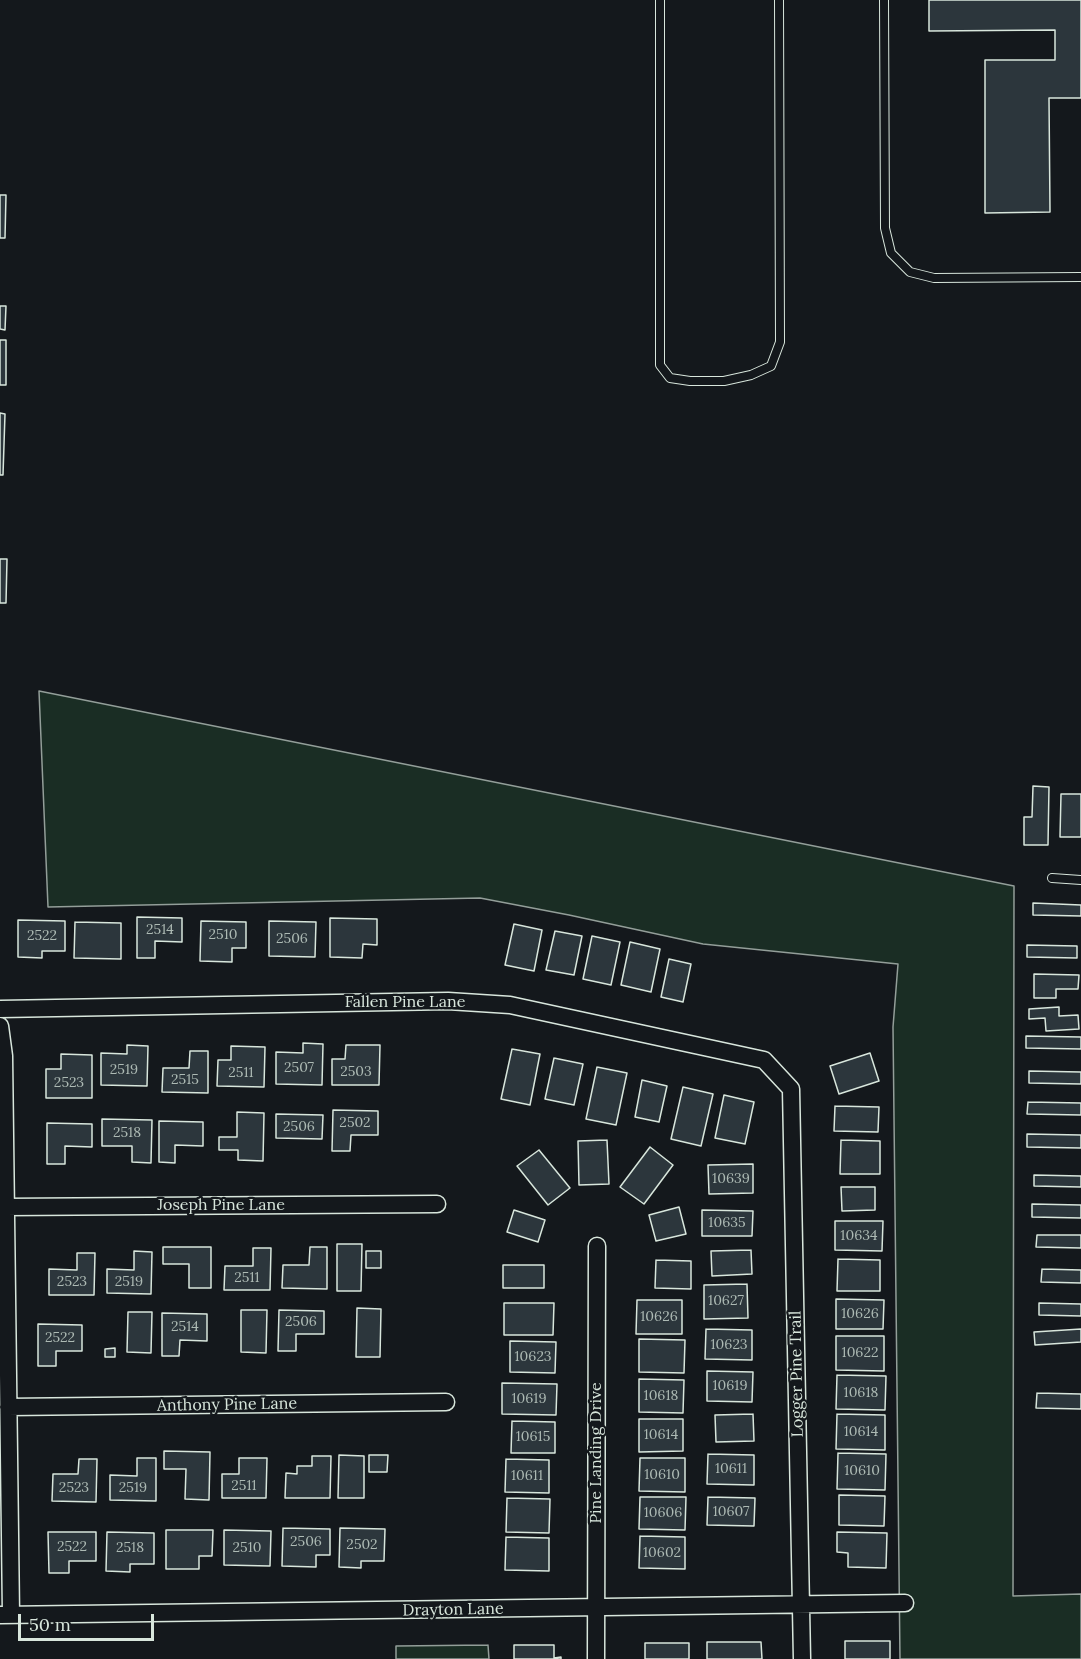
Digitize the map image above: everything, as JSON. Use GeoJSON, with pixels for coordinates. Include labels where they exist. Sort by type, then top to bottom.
{"type":"FeatureCollection","features":[{"type":"Feature","properties":{"kind":"street","name":"Fallen Pine Lane"},"geometry":{"type":"LineString","coordinates":[[0,1009],[448,1001],[510,1005],[765,1060],[791,1089]]}},
{"type":"Feature","properties":{"kind":"street"},"geometry":{"type":"LineString","coordinates":[[0,1026],[4,1056],[8,1407],[5,1615]]}},
{"type":"Feature","properties":{"kind":"street","name":"Logger Pine Trail"},"geometry":{"type":"LineString","coordinates":[[791,1089],[802,1659]]}},
{"type":"Feature","properties":{"kind":"street","name":"Joseph Pine Lane"},"geometry":{"type":"LineString","coordinates":[[5,1207],[437,1204]]}},
{"type":"Feature","properties":{"kind":"street","name":"Pine Landing Drive"},"geometry":{"type":"LineString","coordinates":[[596,1659],[597,1246]]}},
{"type":"Feature","properties":{"kind":"street","name":"Anthony Pine Lane"},"geometry":{"type":"LineString","coordinates":[[8,1407],[446,1402]]}},
{"type":"Feature","properties":{"kind":"street","name":"Drayton Lane"},"geometry":{"type":"LineString","coordinates":[[5,1615],[905,1603]]}},
{"type":"Feature","properties":{"kind":"lane"},"geometry":{"type":"LineString","coordinates":[[660,0],[660,365],[670,378],[690,381],[724,381],[751,375],[771,366],[780,342],[779,0]]}},
{"type":"Feature","properties":{"kind":"lane"},"geometry":{"type":"LineString","coordinates":[[884,0],[885,228],[891,253],[910,272],[934,278],[1081,277]]}},
{"type":"Feature","properties":{"kind":"lane"},"geometry":{"type":"LineString","coordinates":[[1052,878],[1081,880]]}},
{"type":"Feature","properties":{"kind":"green space"},"geometry":{"type":"Polygon","coordinates":[[[39,691],[1014,886],[1013,1596],[1081,1594],[1081,1659],[900,1659],[893,1027],[898,964],[703,944],[480,898],[48,907],[39,691]]]}},
{"type":"Feature","properties":{"kind":"green space"},"geometry":{"type":"Polygon","coordinates":[[[488,1645],[489,1659],[396,1659],[396,1646],[488,1645]]]}},
{"type":"Feature","properties":{"kind":"building"},"geometry":{"type":"Polygon","coordinates":[[[929,0],[1081,0],[1081,98],[1049,98],[1050,212],[985,213],[985,60],[1055,60],[1055,30],[929,31],[929,0]]]}},
{"type":"Feature","properties":{"kind":"building"},"geometry":{"type":"Polygon","coordinates":[[[0,195],[6,195],[5,238],[0,238],[0,195]]]}},
{"type":"Feature","properties":{"kind":"building"},"geometry":{"type":"Polygon","coordinates":[[[0,306],[6,306],[5,330],[0,329],[0,306]]]}},
{"type":"Feature","properties":{"kind":"building"},"geometry":{"type":"Polygon","coordinates":[[[0,340],[6,340],[6,385],[0,385],[0,340]]]}},
{"type":"Feature","properties":{"kind":"building"},"geometry":{"type":"Polygon","coordinates":[[[0,413],[5,414],[3,475],[0,475],[0,413]]]}},
{"type":"Feature","properties":{"kind":"building"},"geometry":{"type":"Polygon","coordinates":[[[0,559],[7,559],[6,603],[0,603],[0,559]]]}},
{"type":"Feature","properties":{"kind":"building"},"geometry":{"type":"Polygon","coordinates":[[[1033,786],[1049,787],[1048,845],[1024,845],[1024,817],[1032,817],[1033,786]]]}},
{"type":"Feature","properties":{"kind":"building"},"geometry":{"type":"Polygon","coordinates":[[[1061,794],[1081,794],[1081,837],[1060,837],[1061,794]]]}},
{"type":"Feature","properties":{"kind":"building"},"geometry":{"type":"Polygon","coordinates":[[[1033,903],[1081,905],[1081,916],[1033,915],[1033,903]]]}},
{"type":"Feature","properties":{"kind":"building"},"geometry":{"type":"Polygon","coordinates":[[[137,917],[182,918],[182,942],[155,941],[155,958],[137,958],[137,917]]]}},
{"type":"Feature","properties":{"kind":"building"},"geometry":{"type":"Polygon","coordinates":[[[330,918],[377,919],[377,945],[363,944],[362,958],[330,957],[330,918]]]}},
{"type":"Feature","properties":{"kind":"building"},"geometry":{"type":"Polygon","coordinates":[[[18,920],[65,921],[65,951],[42,951],[42,958],[18,957],[18,920]]]}},
{"type":"Feature","properties":{"kind":"building"},"geometry":{"type":"Polygon","coordinates":[[[201,921],[246,922],[246,948],[232,948],[232,962],[200,961],[201,921]]]}},
{"type":"Feature","properties":{"kind":"building"},"geometry":{"type":"Polygon","coordinates":[[[269,921],[316,922],[315,957],[269,956],[269,921]]]}},
{"type":"Feature","properties":{"kind":"building"},"geometry":{"type":"Polygon","coordinates":[[[75,922],[121,923],[121,959],[74,958],[75,922]]]}},
{"type":"Feature","properties":{"kind":"building"},"geometry":{"type":"Polygon","coordinates":[[[514,924],[542,930],[534,971],[505,965],[514,924]]]}},
{"type":"Feature","properties":{"kind":"building"},"geometry":{"type":"Polygon","coordinates":[[[555,931],[582,936],[574,975],[546,970],[555,931]]]}},
{"type":"Feature","properties":{"kind":"building"},"geometry":{"type":"Polygon","coordinates":[[[592,936],[620,942],[611,985],[583,979],[592,936]]]}},
{"type":"Feature","properties":{"kind":"building"},"geometry":{"type":"Polygon","coordinates":[[[630,942],[660,949],[651,992],[621,985],[630,942]]]}},
{"type":"Feature","properties":{"kind":"building"},"geometry":{"type":"Polygon","coordinates":[[[1027,945],[1077,946],[1077,958],[1027,957],[1027,945]]]}},
{"type":"Feature","properties":{"kind":"building"},"geometry":{"type":"Polygon","coordinates":[[[669,959],[691,964],[683,1002],[661,997],[669,959]]]}},
{"type":"Feature","properties":{"kind":"building"},"geometry":{"type":"Polygon","coordinates":[[[1034,974],[1079,975],[1078,989],[1056,989],[1056,998],[1034,998],[1034,974]]]}},
{"type":"Feature","properties":{"kind":"building"},"geometry":{"type":"Polygon","coordinates":[[[1059,1007],[1059,1016],[1078,1015],[1079,1029],[1046,1031],[1045,1018],[1029,1019],[1029,1009],[1059,1007]]]}},
{"type":"Feature","properties":{"kind":"building"},"geometry":{"type":"Polygon","coordinates":[[[1026,1036],[1081,1037],[1081,1049],[1026,1048],[1026,1036]]]}},
{"type":"Feature","properties":{"kind":"building"},"geometry":{"type":"Polygon","coordinates":[[[303,1043],[323,1044],[322,1085],[276,1084],[276,1052],[303,1053],[303,1043]]]}},
{"type":"Feature","properties":{"kind":"building"},"geometry":{"type":"Polygon","coordinates":[[[127,1045],[148,1046],[147,1086],[101,1085],[101,1053],[127,1054],[127,1045]]]}},
{"type":"Feature","properties":{"kind":"building"},"geometry":{"type":"Polygon","coordinates":[[[346,1045],[380,1045],[379,1085],[332,1085],[332,1059],[345,1059],[346,1045]]]}},
{"type":"Feature","properties":{"kind":"building"},"geometry":{"type":"Polygon","coordinates":[[[231,1046],[265,1047],[264,1087],[217,1086],[218,1060],[231,1060],[231,1046]]]}},
{"type":"Feature","properties":{"kind":"building"},"geometry":{"type":"Polygon","coordinates":[[[512,1049],[540,1054],[530,1105],[501,1099],[512,1049]]]}},
{"type":"Feature","properties":{"kind":"building"},"geometry":{"type":"Polygon","coordinates":[[[190,1051],[208,1051],[208,1093],[162,1092],[163,1068],[189,1068],[190,1051]]]}},
{"type":"Feature","properties":{"kind":"building"},"geometry":{"type":"Polygon","coordinates":[[[870,1053],[879,1081],[839,1094],[830,1066],[870,1053]]]}},
{"type":"Feature","properties":{"kind":"building"},"geometry":{"type":"Polygon","coordinates":[[[61,1054],[92,1055],[92,1098],[46,1098],[46,1069],[61,1069],[61,1054]]]}},
{"type":"Feature","properties":{"kind":"building"},"geometry":{"type":"Polygon","coordinates":[[[554,1058],[583,1064],[574,1105],[545,1099],[554,1058]]]}},
{"type":"Feature","properties":{"kind":"building"},"geometry":{"type":"Polygon","coordinates":[[[597,1067],[627,1073],[616,1125],[586,1119],[597,1067]]]}},
{"type":"Feature","properties":{"kind":"building"},"geometry":{"type":"Polygon","coordinates":[[[1029,1071],[1081,1072],[1081,1084],[1029,1083],[1029,1071]]]}},
{"type":"Feature","properties":{"kind":"building"},"geometry":{"type":"Polygon","coordinates":[[[642,1080],[667,1086],[659,1122],[635,1117],[642,1080]]]}},
{"type":"Feature","properties":{"kind":"building"},"geometry":{"type":"Polygon","coordinates":[[[683,1087],[713,1094],[701,1146],[671,1139],[683,1087]]]}},
{"type":"Feature","properties":{"kind":"building"},"geometry":{"type":"Polygon","coordinates":[[[724,1095],[754,1102],[745,1144],[715,1138],[724,1095]]]}},
{"type":"Feature","properties":{"kind":"building"},"geometry":{"type":"Polygon","coordinates":[[[1028,1102],[1081,1103],[1081,1115],[1027,1114],[1028,1102]]]}},
{"type":"Feature","properties":{"kind":"building"},"geometry":{"type":"Polygon","coordinates":[[[835,1106],[879,1107],[878,1132],[834,1131],[835,1106]]]}},
{"type":"Feature","properties":{"kind":"building"},"geometry":{"type":"Polygon","coordinates":[[[333,1110],[378,1111],[378,1135],[351,1135],[350,1151],[332,1151],[333,1110]]]}},
{"type":"Feature","properties":{"kind":"building"},"geometry":{"type":"Polygon","coordinates":[[[237,1112],[264,1113],[263,1161],[238,1160],[238,1150],[219,1150],[219,1137],[237,1137],[237,1112]]]}},
{"type":"Feature","properties":{"kind":"building"},"geometry":{"type":"Polygon","coordinates":[[[276,1114],[323,1115],[322,1139],[276,1138],[276,1114]]]}},
{"type":"Feature","properties":{"kind":"building"},"geometry":{"type":"Polygon","coordinates":[[[102,1119],[152,1120],[151,1163],[132,1162],[132,1146],[102,1146],[102,1119]]]}},
{"type":"Feature","properties":{"kind":"building"},"geometry":{"type":"Polygon","coordinates":[[[159,1121],[203,1122],[203,1146],[175,1145],[175,1163],[159,1162],[159,1121]]]}},
{"type":"Feature","properties":{"kind":"building"},"geometry":{"type":"Polygon","coordinates":[[[47,1123],[92,1124],[92,1147],[65,1146],[65,1164],[47,1164],[47,1123]]]}},
{"type":"Feature","properties":{"kind":"building"},"geometry":{"type":"Polygon","coordinates":[[[1027,1134],[1081,1135],[1081,1148],[1027,1147],[1027,1134]]]}},
{"type":"Feature","properties":{"kind":"building"},"geometry":{"type":"Polygon","coordinates":[[[607,1140],[609,1184],[579,1185],[578,1141],[607,1140]]]}},
{"type":"Feature","properties":{"kind":"building"},"geometry":{"type":"Polygon","coordinates":[[[841,1140],[880,1141],[880,1174],[840,1174],[841,1140]]]}},
{"type":"Feature","properties":{"kind":"building"},"geometry":{"type":"Polygon","coordinates":[[[650,1147],[673,1165],[644,1204],[620,1187],[650,1147]]]}},
{"type":"Feature","properties":{"kind":"building"},"geometry":{"type":"Polygon","coordinates":[[[539,1150],[570,1188],[548,1205],[517,1166],[539,1150]]]}},
{"type":"Feature","properties":{"kind":"building"},"geometry":{"type":"Polygon","coordinates":[[[753,1164],[753,1193],[709,1194],[708,1165],[753,1164]]]}},
{"type":"Feature","properties":{"kind":"building"},"geometry":{"type":"Polygon","coordinates":[[[1034,1175],[1081,1176],[1081,1187],[1034,1186],[1034,1175]]]}},
{"type":"Feature","properties":{"kind":"building"},"geometry":{"type":"Polygon","coordinates":[[[841,1187],[875,1187],[875,1210],[842,1211],[841,1187]]]}},
{"type":"Feature","properties":{"kind":"building"},"geometry":{"type":"Polygon","coordinates":[[[1032,1204],[1081,1205],[1081,1218],[1032,1217],[1032,1204]]]}},
{"type":"Feature","properties":{"kind":"building"},"geometry":{"type":"Polygon","coordinates":[[[679,1207],[686,1234],[656,1241],[649,1215],[679,1207]]]}},
{"type":"Feature","properties":{"kind":"building"},"geometry":{"type":"Polygon","coordinates":[[[514,1210],[545,1220],[538,1242],[507,1232],[514,1210]]]}},
{"type":"Feature","properties":{"kind":"building"},"geometry":{"type":"Polygon","coordinates":[[[702,1210],[753,1211],[752,1236],[702,1236],[702,1210]]]}},
{"type":"Feature","properties":{"kind":"building"},"geometry":{"type":"Polygon","coordinates":[[[835,1221],[883,1221],[882,1251],[835,1250],[835,1221]]]}},
{"type":"Feature","properties":{"kind":"building"},"geometry":{"type":"Polygon","coordinates":[[[1037,1235],[1081,1235],[1081,1248],[1036,1247],[1037,1235]]]}},
{"type":"Feature","properties":{"kind":"building"},"geometry":{"type":"Polygon","coordinates":[[[337,1244],[362,1244],[361,1291],[337,1291],[337,1244]]]}},
{"type":"Feature","properties":{"kind":"building"},"geometry":{"type":"Polygon","coordinates":[[[163,1247],[211,1247],[211,1288],[189,1288],[189,1264],[163,1264],[163,1247]]]}},
{"type":"Feature","properties":{"kind":"building"},"geometry":{"type":"Polygon","coordinates":[[[310,1247],[327,1247],[327,1289],[282,1288],[283,1265],[309,1265],[310,1247]]]}},
{"type":"Feature","properties":{"kind":"building"},"geometry":{"type":"Polygon","coordinates":[[[253,1248],[271,1248],[270,1290],[224,1290],[225,1266],[253,1266],[253,1248]]]}},
{"type":"Feature","properties":{"kind":"building"},"geometry":{"type":"Polygon","coordinates":[[[751,1250],[752,1274],[712,1276],[711,1251],[751,1250]]]}},
{"type":"Feature","properties":{"kind":"building"},"geometry":{"type":"Polygon","coordinates":[[[134,1251],[152,1252],[151,1294],[107,1293],[107,1269],[134,1270],[134,1251]]]}},
{"type":"Feature","properties":{"kind":"building"},"geometry":{"type":"Polygon","coordinates":[[[366,1251],[381,1251],[381,1268],[366,1268],[366,1251]]]}},
{"type":"Feature","properties":{"kind":"building"},"geometry":{"type":"Polygon","coordinates":[[[77,1253],[95,1253],[94,1295],[49,1295],[49,1269],[77,1270],[77,1253]]]}},
{"type":"Feature","properties":{"kind":"building"},"geometry":{"type":"Polygon","coordinates":[[[838,1259],[880,1260],[880,1291],[837,1291],[838,1259]]]}},
{"type":"Feature","properties":{"kind":"building"},"geometry":{"type":"Polygon","coordinates":[[[656,1260],[691,1261],[691,1289],[655,1288],[656,1260]]]}},
{"type":"Feature","properties":{"kind":"building"},"geometry":{"type":"Polygon","coordinates":[[[503,1265],[544,1265],[544,1288],[503,1288],[503,1265]]]}},
{"type":"Feature","properties":{"kind":"building"},"geometry":{"type":"Polygon","coordinates":[[[1042,1269],[1081,1270],[1081,1283],[1041,1282],[1042,1269]]]}},
{"type":"Feature","properties":{"kind":"building"},"geometry":{"type":"Polygon","coordinates":[[[747,1284],[748,1318],[704,1319],[704,1285],[747,1284]]]}},
{"type":"Feature","properties":{"kind":"building"},"geometry":{"type":"Polygon","coordinates":[[[836,1299],[884,1300],[883,1329],[836,1329],[836,1299]]]}},
{"type":"Feature","properties":{"kind":"building"},"geometry":{"type":"Polygon","coordinates":[[[637,1300],[682,1300],[682,1334],[636,1334],[637,1300]]]}},
{"type":"Feature","properties":{"kind":"building"},"geometry":{"type":"Polygon","coordinates":[[[504,1303],[554,1303],[553,1335],[504,1335],[504,1303]]]}},
{"type":"Feature","properties":{"kind":"building"},"geometry":{"type":"Polygon","coordinates":[[[1039,1303],[1081,1304],[1081,1316],[1039,1315],[1039,1303]]]}},
{"type":"Feature","properties":{"kind":"building"},"geometry":{"type":"Polygon","coordinates":[[[357,1308],[381,1309],[380,1357],[356,1357],[357,1308]]]}},
{"type":"Feature","properties":{"kind":"building"},"geometry":{"type":"Polygon","coordinates":[[[241,1310],[267,1310],[266,1353],[241,1352],[241,1310]]]}},
{"type":"Feature","properties":{"kind":"building"},"geometry":{"type":"Polygon","coordinates":[[[279,1310],[324,1311],[324,1334],[296,1334],[296,1351],[278,1351],[279,1310]]]}},
{"type":"Feature","properties":{"kind":"building"},"geometry":{"type":"Polygon","coordinates":[[[128,1312],[152,1312],[151,1353],[127,1352],[128,1312]]]}},
{"type":"Feature","properties":{"kind":"building"},"geometry":{"type":"Polygon","coordinates":[[[162,1313],[207,1314],[207,1341],[180,1340],[179,1356],[162,1356],[162,1313]]]}},
{"type":"Feature","properties":{"kind":"building"},"geometry":{"type":"Polygon","coordinates":[[[38,1324],[82,1325],[82,1351],[56,1351],[56,1366],[38,1366],[38,1324]]]}},
{"type":"Feature","properties":{"kind":"building"},"geometry":{"type":"Polygon","coordinates":[[[706,1329],[752,1330],[752,1360],[705,1359],[706,1329]]]}},
{"type":"Feature","properties":{"kind":"building"},"geometry":{"type":"Polygon","coordinates":[[[1081,1329],[1081,1342],[1035,1345],[1034,1332],[1081,1329]]]}},
{"type":"Feature","properties":{"kind":"building"},"geometry":{"type":"Polygon","coordinates":[[[836,1336],[884,1336],[884,1371],[836,1370],[836,1336]]]}},
{"type":"Feature","properties":{"kind":"building"},"geometry":{"type":"Polygon","coordinates":[[[639,1339],[685,1340],[684,1373],[639,1372],[639,1339]]]}},
{"type":"Feature","properties":{"kind":"building"},"geometry":{"type":"Polygon","coordinates":[[[510,1341],[556,1342],[555,1373],[510,1372],[510,1341]]]}},
{"type":"Feature","properties":{"kind":"building"},"geometry":{"type":"Polygon","coordinates":[[[115,1348],[115,1357],[105,1357],[105,1349],[115,1348]]]}},
{"type":"Feature","properties":{"kind":"building"},"geometry":{"type":"Polygon","coordinates":[[[707,1371],[753,1372],[752,1402],[707,1401],[707,1371]]]}},
{"type":"Feature","properties":{"kind":"building"},"geometry":{"type":"Polygon","coordinates":[[[837,1375],[886,1376],[885,1410],[836,1409],[837,1375]]]}},
{"type":"Feature","properties":{"kind":"building"},"geometry":{"type":"Polygon","coordinates":[[[639,1379],[684,1380],[683,1413],[639,1412],[639,1379]]]}},
{"type":"Feature","properties":{"kind":"building"},"geometry":{"type":"Polygon","coordinates":[[[502,1383],[557,1384],[556,1415],[502,1414],[502,1383]]]}},
{"type":"Feature","properties":{"kind":"building"},"geometry":{"type":"Polygon","coordinates":[[[1037,1393],[1081,1394],[1081,1409],[1036,1408],[1037,1393]]]}},
{"type":"Feature","properties":{"kind":"building"},"geometry":{"type":"Polygon","coordinates":[[[753,1414],[754,1441],[716,1442],[715,1415],[753,1414]]]}},
{"type":"Feature","properties":{"kind":"building"},"geometry":{"type":"Polygon","coordinates":[[[837,1414],[885,1415],[885,1450],[836,1449],[837,1414]]]}},
{"type":"Feature","properties":{"kind":"building"},"geometry":{"type":"Polygon","coordinates":[[[639,1419],[683,1419],[683,1451],[639,1452],[639,1419]]]}},
{"type":"Feature","properties":{"kind":"building"},"geometry":{"type":"Polygon","coordinates":[[[512,1421],[555,1422],[555,1453],[511,1453],[512,1421]]]}},
{"type":"Feature","properties":{"kind":"building"},"geometry":{"type":"Polygon","coordinates":[[[164,1451],[210,1452],[209,1500],[185,1499],[186,1469],[164,1469],[164,1451]]]}},
{"type":"Feature","properties":{"kind":"building"},"geometry":{"type":"Polygon","coordinates":[[[838,1453],[886,1454],[885,1490],[837,1489],[838,1453]]]}},
{"type":"Feature","properties":{"kind":"building"},"geometry":{"type":"Polygon","coordinates":[[[708,1454],[754,1455],[754,1485],[707,1484],[708,1454]]]}},
{"type":"Feature","properties":{"kind":"building"},"geometry":{"type":"Polygon","coordinates":[[[339,1455],[364,1456],[364,1498],[338,1498],[339,1455]]]}},
{"type":"Feature","properties":{"kind":"building"},"geometry":{"type":"Polygon","coordinates":[[[369,1455],[388,1455],[387,1472],[369,1472],[369,1455]]]}},
{"type":"Feature","properties":{"kind":"building"},"geometry":{"type":"Polygon","coordinates":[[[312,1456],[331,1456],[330,1498],[285,1498],[286,1473],[297,1474],[297,1466],[312,1466],[312,1456]]]}},
{"type":"Feature","properties":{"kind":"building"},"geometry":{"type":"Polygon","coordinates":[[[137,1458],[156,1458],[156,1501],[110,1500],[110,1475],[137,1476],[137,1458]]]}},
{"type":"Feature","properties":{"kind":"building"},"geometry":{"type":"Polygon","coordinates":[[[239,1458],[267,1458],[266,1498],[222,1498],[222,1474],[239,1474],[239,1458]]]}},
{"type":"Feature","properties":{"kind":"building"},"geometry":{"type":"Polygon","coordinates":[[[640,1458],[685,1458],[685,1492],[639,1491],[640,1458]]]}},
{"type":"Feature","properties":{"kind":"building"},"geometry":{"type":"Polygon","coordinates":[[[79,1459],[97,1459],[96,1502],[52,1501],[53,1474],[78,1474],[79,1459]]]}},
{"type":"Feature","properties":{"kind":"building"},"geometry":{"type":"Polygon","coordinates":[[[506,1459],[549,1460],[549,1493],[505,1492],[506,1459]]]}},
{"type":"Feature","properties":{"kind":"building"},"geometry":{"type":"Polygon","coordinates":[[[839,1495],[885,1496],[884,1526],[839,1525],[839,1495]]]}},
{"type":"Feature","properties":{"kind":"building"},"geometry":{"type":"Polygon","coordinates":[[[640,1497],[686,1497],[685,1530],[639,1529],[640,1497]]]}},
{"type":"Feature","properties":{"kind":"building"},"geometry":{"type":"Polygon","coordinates":[[[708,1497],[755,1498],[754,1526],[707,1525],[708,1497]]]}},
{"type":"Feature","properties":{"kind":"building"},"geometry":{"type":"Polygon","coordinates":[[[507,1498],[550,1499],[549,1533],[506,1532],[507,1498]]]}},
{"type":"Feature","properties":{"kind":"building"},"geometry":{"type":"Polygon","coordinates":[[[283,1528],[330,1529],[330,1555],[316,1555],[316,1567],[282,1566],[283,1528]]]}},
{"type":"Feature","properties":{"kind":"building"},"geometry":{"type":"Polygon","coordinates":[[[340,1528],[385,1529],[384,1561],[361,1561],[361,1568],[339,1567],[340,1528]]]}},
{"type":"Feature","properties":{"kind":"building"},"geometry":{"type":"Polygon","coordinates":[[[166,1530],[213,1530],[212,1556],[199,1556],[199,1569],[166,1569],[166,1530]]]}},
{"type":"Feature","properties":{"kind":"building"},"geometry":{"type":"Polygon","coordinates":[[[224,1530],[271,1531],[270,1566],[224,1565],[224,1530]]]}},
{"type":"Feature","properties":{"kind":"building"},"geometry":{"type":"Polygon","coordinates":[[[48,1532],[96,1532],[96,1561],[69,1561],[69,1573],[49,1573],[48,1532]]]}},
{"type":"Feature","properties":{"kind":"building"},"geometry":{"type":"Polygon","coordinates":[[[107,1532],[154,1533],[154,1564],[130,1564],[130,1572],[106,1571],[107,1532]]]}},
{"type":"Feature","properties":{"kind":"building"},"geometry":{"type":"Polygon","coordinates":[[[837,1532],[887,1533],[886,1568],[848,1567],[848,1553],[837,1552],[837,1532]]]}},
{"type":"Feature","properties":{"kind":"building"},"geometry":{"type":"Polygon","coordinates":[[[640,1536],[685,1537],[685,1569],[639,1568],[640,1536]]]}},
{"type":"Feature","properties":{"kind":"building"},"geometry":{"type":"Polygon","coordinates":[[[506,1537],[549,1538],[549,1571],[505,1570],[506,1537]]]}},
{"type":"Feature","properties":{"kind":"building"},"geometry":{"type":"Polygon","coordinates":[[[845,1641],[890,1641],[890,1659],[845,1659],[845,1641]]]}},
{"type":"Feature","properties":{"kind":"building"},"geometry":{"type":"Polygon","coordinates":[[[707,1642],[761,1642],[762,1659],[707,1659],[707,1642]]]}},
{"type":"Feature","properties":{"kind":"building"},"geometry":{"type":"Polygon","coordinates":[[[645,1643],[689,1643],[689,1659],[645,1659],[645,1643]]]}},
{"type":"Feature","properties":{"kind":"building"},"geometry":{"type":"Polygon","coordinates":[[[514,1645],[554,1645],[554,1658],[561,1657],[561,1659],[514,1659],[514,1645]]]}}]}
